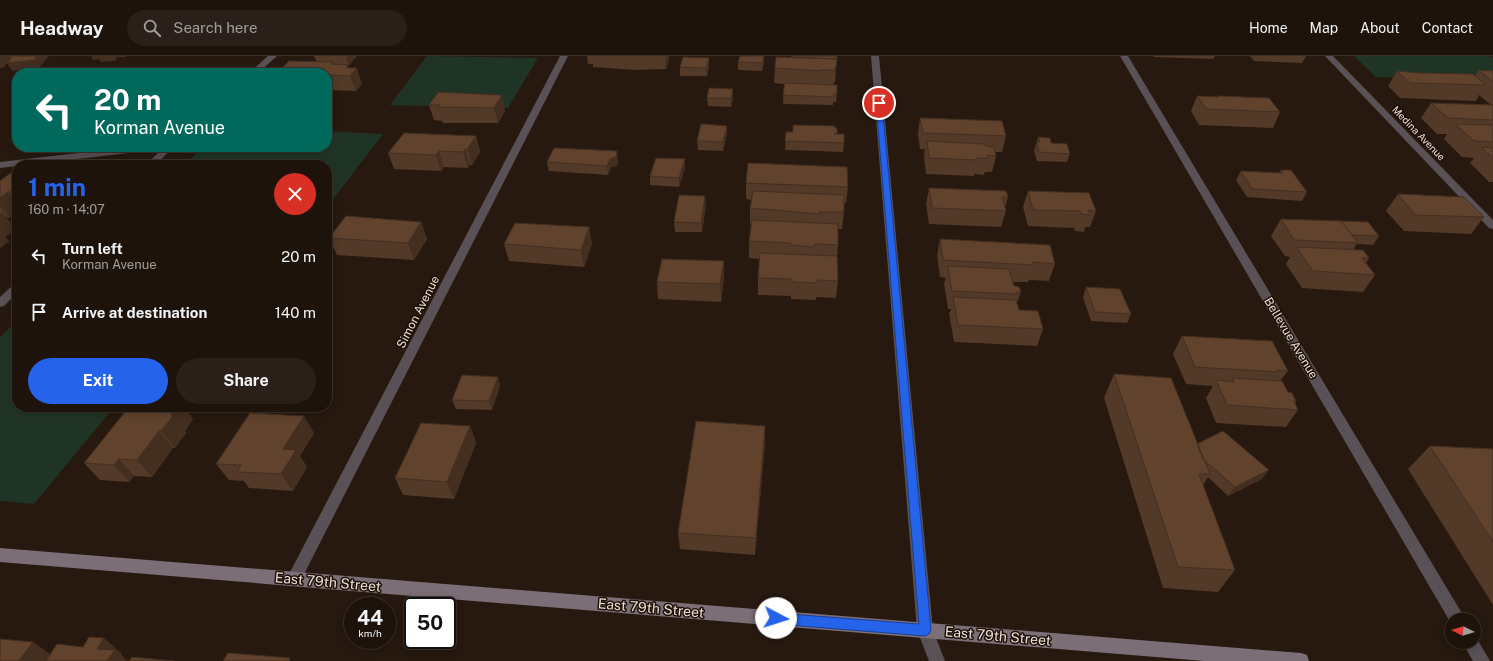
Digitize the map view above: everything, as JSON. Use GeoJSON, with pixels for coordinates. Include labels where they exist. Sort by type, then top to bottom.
{"type":"FeatureCollection","features":[{"type":"Feature","properties":{"kind":"main road","name":"East 79th Street"},"geometry":{"type":"LineString","coordinates":[[0,555],[1301,661]]}},
{"type":"Feature","properties":{"kind":"street"},"geometry":{"type":"LineString","coordinates":[[259,68],[273,56]]}},
{"type":"Feature","properties":{"kind":"street","name":"Simon Avenue"},"geometry":{"type":"LineString","coordinates":[[294,579],[564,56]]}},
{"type":"Feature","properties":{"kind":"street"},"geometry":{"type":"LineString","coordinates":[[875,56],[925,630],[937,661]]}},
{"type":"Feature","properties":{"kind":"street","name":"Bellevue Avenue"},"geometry":{"type":"LineString","coordinates":[[1124,56],[1454,613]]}},
{"type":"Feature","properties":{"kind":"street","name":"Medina Avenue"},"geometry":{"type":"LineString","coordinates":[[1329,56],[1493,226]]}},
{"type":"Feature","properties":{"kind":"street"},"geometry":{"type":"LineString","coordinates":[[43,160],[111,152]]}},
{"type":"Feature","properties":{"kind":"street"},"geometry":{"type":"LineString","coordinates":[[156,160],[164,152]]}},
{"type":"Feature","properties":{"kind":"street"},"geometry":{"type":"LineString","coordinates":[[0,165],[12,164]]}},
{"type":"Feature","properties":{"kind":"street"},"geometry":{"type":"LineString","coordinates":[[0,303],[12,292]]}},
{"type":"Feature","properties":{"kind":"street"},"geometry":{"type":"LineString","coordinates":[[1474,649],[1482,661]]}},
{"type":"Feature","properties":{"kind":"green space"},"geometry":{"type":"Polygon","coordinates":[[[427,56],[538,58],[508,108],[390,105],[427,56]]]}},
{"type":"Feature","properties":{"kind":"green space"},"geometry":{"type":"Polygon","coordinates":[[[1354,56],[1490,56],[1493,58],[1493,81],[1376,77],[1354,56]]]}},
{"type":"Feature","properties":{"kind":"green space"},"geometry":{"type":"Polygon","coordinates":[[[332,131],[383,134],[332,200],[332,160],[189,160],[198,152],[332,152],[332,131]]]}},
{"type":"Feature","properties":{"kind":"green space"},"geometry":{"type":"Polygon","coordinates":[[[12,326],[12,412],[110,412],[34,504],[0,501],[0,337],[12,326]]]}},
{"type":"Feature","properties":{"kind":"building"},"geometry":{"type":"Polygon","coordinates":[[[37,56],[34,60],[7,63],[12,57],[8,57],[37,56]]]}},
{"type":"Feature","properties":{"kind":"building"},"geometry":{"type":"Polygon","coordinates":[[[740,56],[764,56],[762,63],[738,62],[740,56]]]}},
{"type":"Feature","properties":{"kind":"building"},"geometry":{"type":"Polygon","coordinates":[[[837,56],[837,59],[791,57],[837,56]]]}},
{"type":"Feature","properties":{"kind":"building"},"geometry":{"type":"Polygon","coordinates":[[[683,57],[709,58],[706,68],[680,67],[683,57]]]}},
{"type":"Feature","properties":{"kind":"building"},"geometry":{"type":"Polygon","coordinates":[[[776,57],[837,59],[835,70],[820,71],[775,68],[776,57]]]}},
{"type":"Feature","properties":{"kind":"building"},"geometry":{"type":"Polygon","coordinates":[[[289,61],[333,62],[331,64],[348,65],[346,68],[357,68],[350,76],[332,75],[332,68],[282,68],[289,61]]]}},
{"type":"Feature","properties":{"kind":"building"},"geometry":{"type":"Polygon","coordinates":[[[1479,70],[1493,71],[1493,82],[1479,70]]]}},
{"type":"Feature","properties":{"kind":"building"},"geometry":{"type":"Polygon","coordinates":[[[1397,71],[1473,74],[1486,85],[1410,83],[1397,71]]]}},
{"type":"Feature","properties":{"kind":"building"},"geometry":{"type":"Polygon","coordinates":[[[785,83],[837,85],[837,94],[834,94],[834,97],[783,95],[785,83]]]}},
{"type":"Feature","properties":{"kind":"building"},"geometry":{"type":"Polygon","coordinates":[[[709,88],[733,89],[731,98],[707,98],[709,88]]]}},
{"type":"Feature","properties":{"kind":"building"},"geometry":{"type":"Polygon","coordinates":[[[438,92],[502,95],[494,108],[438,107],[440,105],[429,105],[438,92]]]}},
{"type":"Feature","properties":{"kind":"building"},"geometry":{"type":"Polygon","coordinates":[[[1197,96],[1269,98],[1280,112],[1206,109],[1197,96]]]}},
{"type":"Feature","properties":{"kind":"building"},"geometry":{"type":"Polygon","coordinates":[[[1431,103],[1492,105],[1493,120],[1448,118],[1431,103]]]}},
{"type":"Feature","properties":{"kind":"building"},"geometry":{"type":"Polygon","coordinates":[[[920,118],[1002,121],[1006,136],[923,133],[920,118]]]}},
{"type":"Feature","properties":{"kind":"building"},"geometry":{"type":"Polygon","coordinates":[[[701,124],[727,126],[723,142],[697,141],[701,124]]]}},
{"type":"Feature","properties":{"kind":"building"},"geometry":{"type":"Polygon","coordinates":[[[1455,124],[1493,125],[1493,142],[1474,141],[1455,124]]]}},
{"type":"Feature","properties":{"kind":"building"},"geometry":{"type":"Polygon","coordinates":[[[793,125],[835,126],[835,128],[837,128],[837,133],[834,134],[844,134],[844,143],[785,141],[786,132],[793,132],[793,125]]]}},
{"type":"Feature","properties":{"kind":"building"},"geometry":{"type":"Polygon","coordinates":[[[404,133],[476,136],[467,149],[463,152],[439,151],[436,155],[388,153],[404,133]]]}},
{"type":"Feature","properties":{"kind":"building"},"geometry":{"type":"Polygon","coordinates":[[[1038,137],[1050,138],[1051,143],[1067,144],[1070,154],[1039,152],[1037,142],[1040,142],[1038,137]]]}},
{"type":"Feature","properties":{"kind":"building"},"geometry":{"type":"Polygon","coordinates":[[[927,141],[985,144],[986,146],[994,147],[996,156],[987,155],[988,158],[977,158],[977,160],[929,158],[927,141]]]}},
{"type":"Feature","properties":{"kind":"building"},"geometry":{"type":"Polygon","coordinates":[[[1481,147],[1493,148],[1493,158],[1481,147]]]}},
{"type":"Feature","properties":{"kind":"building"},"geometry":{"type":"Polygon","coordinates":[[[554,148],[617,151],[616,157],[610,159],[607,166],[547,162],[554,148]]]}},
{"type":"Feature","properties":{"kind":"building"},"geometry":{"type":"Polygon","coordinates":[[[656,158],[685,159],[679,178],[650,176],[656,158]]]}},
{"type":"Feature","properties":{"kind":"building"},"geometry":{"type":"Polygon","coordinates":[[[748,163],[847,167],[848,187],[746,183],[748,163]]]}},
{"type":"Feature","properties":{"kind":"building"},"geometry":{"type":"Polygon","coordinates":[[[1281,170],[1291,170],[1307,192],[1252,189],[1241,171],[1283,173],[1281,170]]]}},
{"type":"Feature","properties":{"kind":"building"},"geometry":{"type":"Polygon","coordinates":[[[12,172],[12,192],[8,192],[0,198],[0,181],[12,172]]]}},
{"type":"Feature","properties":{"kind":"building"},"geometry":{"type":"Polygon","coordinates":[[[929,188],[1006,191],[1008,197],[1002,197],[1006,211],[932,208],[929,188]]]}},
{"type":"Feature","properties":{"kind":"building"},"geometry":{"type":"Polygon","coordinates":[[[753,191],[844,195],[844,212],[819,212],[819,214],[750,208],[753,191]]]}},
{"type":"Feature","properties":{"kind":"building"},"geometry":{"type":"Polygon","coordinates":[[[1028,191],[1089,193],[1096,211],[1088,210],[1090,215],[1081,214],[1080,211],[1033,210],[1028,191]]]}},
{"type":"Feature","properties":{"kind":"building"},"geometry":{"type":"Polygon","coordinates":[[[1398,194],[1464,197],[1484,217],[1415,215],[1398,194]]]}},
{"type":"Feature","properties":{"kind":"building"},"geometry":{"type":"Polygon","coordinates":[[[679,195],[705,196],[701,223],[674,222],[679,195]]]}},
{"type":"Feature","properties":{"kind":"building"},"geometry":{"type":"Polygon","coordinates":[[[346,216],[421,222],[408,243],[332,238],[332,234],[346,216]]]}},
{"type":"Feature","properties":{"kind":"building"},"geometry":{"type":"Polygon","coordinates":[[[1281,219],[1341,221],[1358,243],[1294,240],[1281,219]]]}},
{"type":"Feature","properties":{"kind":"building"},"geometry":{"type":"Polygon","coordinates":[[[752,220],[838,224],[838,245],[815,244],[814,247],[791,245],[791,243],[749,241],[752,220]]]}},
{"type":"Feature","properties":{"kind":"building"},"geometry":{"type":"Polygon","coordinates":[[[1341,221],[1368,222],[1379,236],[1352,235],[1341,221]]]}},
{"type":"Feature","properties":{"kind":"building"},"geometry":{"type":"Polygon","coordinates":[[[515,223],[589,227],[581,250],[504,244],[515,223]]]}},
{"type":"Feature","properties":{"kind":"building"},"geometry":{"type":"Polygon","coordinates":[[[940,239],[1050,245],[1055,264],[1033,262],[1033,265],[943,260],[940,239]]]}},
{"type":"Feature","properties":{"kind":"building"},"geometry":{"type":"Polygon","coordinates":[[[1296,247],[1363,250],[1369,258],[1362,258],[1375,275],[1313,271],[1296,247]]]}},
{"type":"Feature","properties":{"kind":"building"},"geometry":{"type":"Polygon","coordinates":[[[760,253],[837,256],[838,281],[817,280],[817,283],[792,282],[792,279],[758,278],[760,253]]]}},
{"type":"Feature","properties":{"kind":"building"},"geometry":{"type":"Polygon","coordinates":[[[662,259],[724,261],[720,284],[657,282],[662,259]]]}},
{"type":"Feature","properties":{"kind":"building"},"geometry":{"type":"Polygon","coordinates":[[[948,266],[1009,269],[1014,286],[1019,287],[1021,292],[1016,292],[1017,294],[952,291],[948,266]]]}},
{"type":"Feature","properties":{"kind":"building"},"geometry":{"type":"Polygon","coordinates":[[[1086,287],[1120,289],[1131,314],[1095,312],[1086,287]]]}},
{"type":"Feature","properties":{"kind":"building"},"geometry":{"type":"Polygon","coordinates":[[[953,297],[1016,300],[1019,310],[1038,311],[1043,329],[958,325],[953,297]]]}},
{"type":"Feature","properties":{"kind":"building"},"geometry":{"type":"Polygon","coordinates":[[[1182,336],[1272,341],[1288,371],[1277,370],[1278,372],[1195,367],[1182,336]]]}},
{"type":"Feature","properties":{"kind":"building"},"geometry":{"type":"Polygon","coordinates":[[[1114,374],[1171,378],[1210,474],[1199,474],[1235,570],[1178,567],[1114,374]]]}},
{"type":"Feature","properties":{"kind":"building"},"geometry":{"type":"Polygon","coordinates":[[[462,375],[498,377],[489,401],[452,400],[462,375]]]}},
{"type":"Feature","properties":{"kind":"building"},"geometry":{"type":"Polygon","coordinates":[[[1232,378],[1282,381],[1288,392],[1292,393],[1298,410],[1227,405],[1216,380],[1234,382],[1232,378]]]}},
{"type":"Feature","properties":{"kind":"building"},"geometry":{"type":"Polygon","coordinates":[[[125,412],[173,412],[171,415],[173,416],[161,431],[159,431],[137,460],[119,459],[114,465],[84,463],[125,412]]]}},
{"type":"Feature","properties":{"kind":"building"},"geometry":{"type":"Polygon","coordinates":[[[250,413],[304,416],[283,449],[296,450],[281,474],[237,472],[241,465],[216,464],[250,413]]]}},
{"type":"Feature","properties":{"kind":"building"},"geometry":{"type":"Polygon","coordinates":[[[696,421],[765,426],[756,538],[678,533],[696,421]]]}},
{"type":"Feature","properties":{"kind":"building"},"geometry":{"type":"Polygon","coordinates":[[[421,423],[470,426],[447,482],[395,478],[421,423]]]}},
{"type":"Feature","properties":{"kind":"building"},"geometry":{"type":"Polygon","coordinates":[[[1223,431],[1269,470],[1235,487],[1203,459],[1197,444],[1223,431]]]}},
{"type":"Feature","properties":{"kind":"building"},"geometry":{"type":"Polygon","coordinates":[[[1430,446],[1493,449],[1493,542],[1430,446]]]}},
{"type":"Feature","properties":{"kind":"building"},"geometry":{"type":"Polygon","coordinates":[[[89,637],[104,638],[97,649],[115,650],[107,661],[46,661],[57,644],[83,647],[89,637]]]}},
{"type":"Feature","properties":{"kind":"building"},"geometry":{"type":"Polygon","coordinates":[[[0,639],[33,642],[19,661],[0,661],[0,639]]]}},
{"type":"Feature","properties":{"kind":"building"},"geometry":{"type":"Polygon","coordinates":[[[228,653],[290,658],[289,661],[223,661],[228,653]]]}},
{"type":"Feature","properties":{"kind":"building"},"geometry":{"type":"Polygon","coordinates":[[[132,657],[174,661],[129,661],[132,657]]]}},
{"type":"Feature","properties":{"kind":"route"},"geometry":{"type":"LineString","coordinates":[[776,618],[925,630],[879,103]]}}]}
